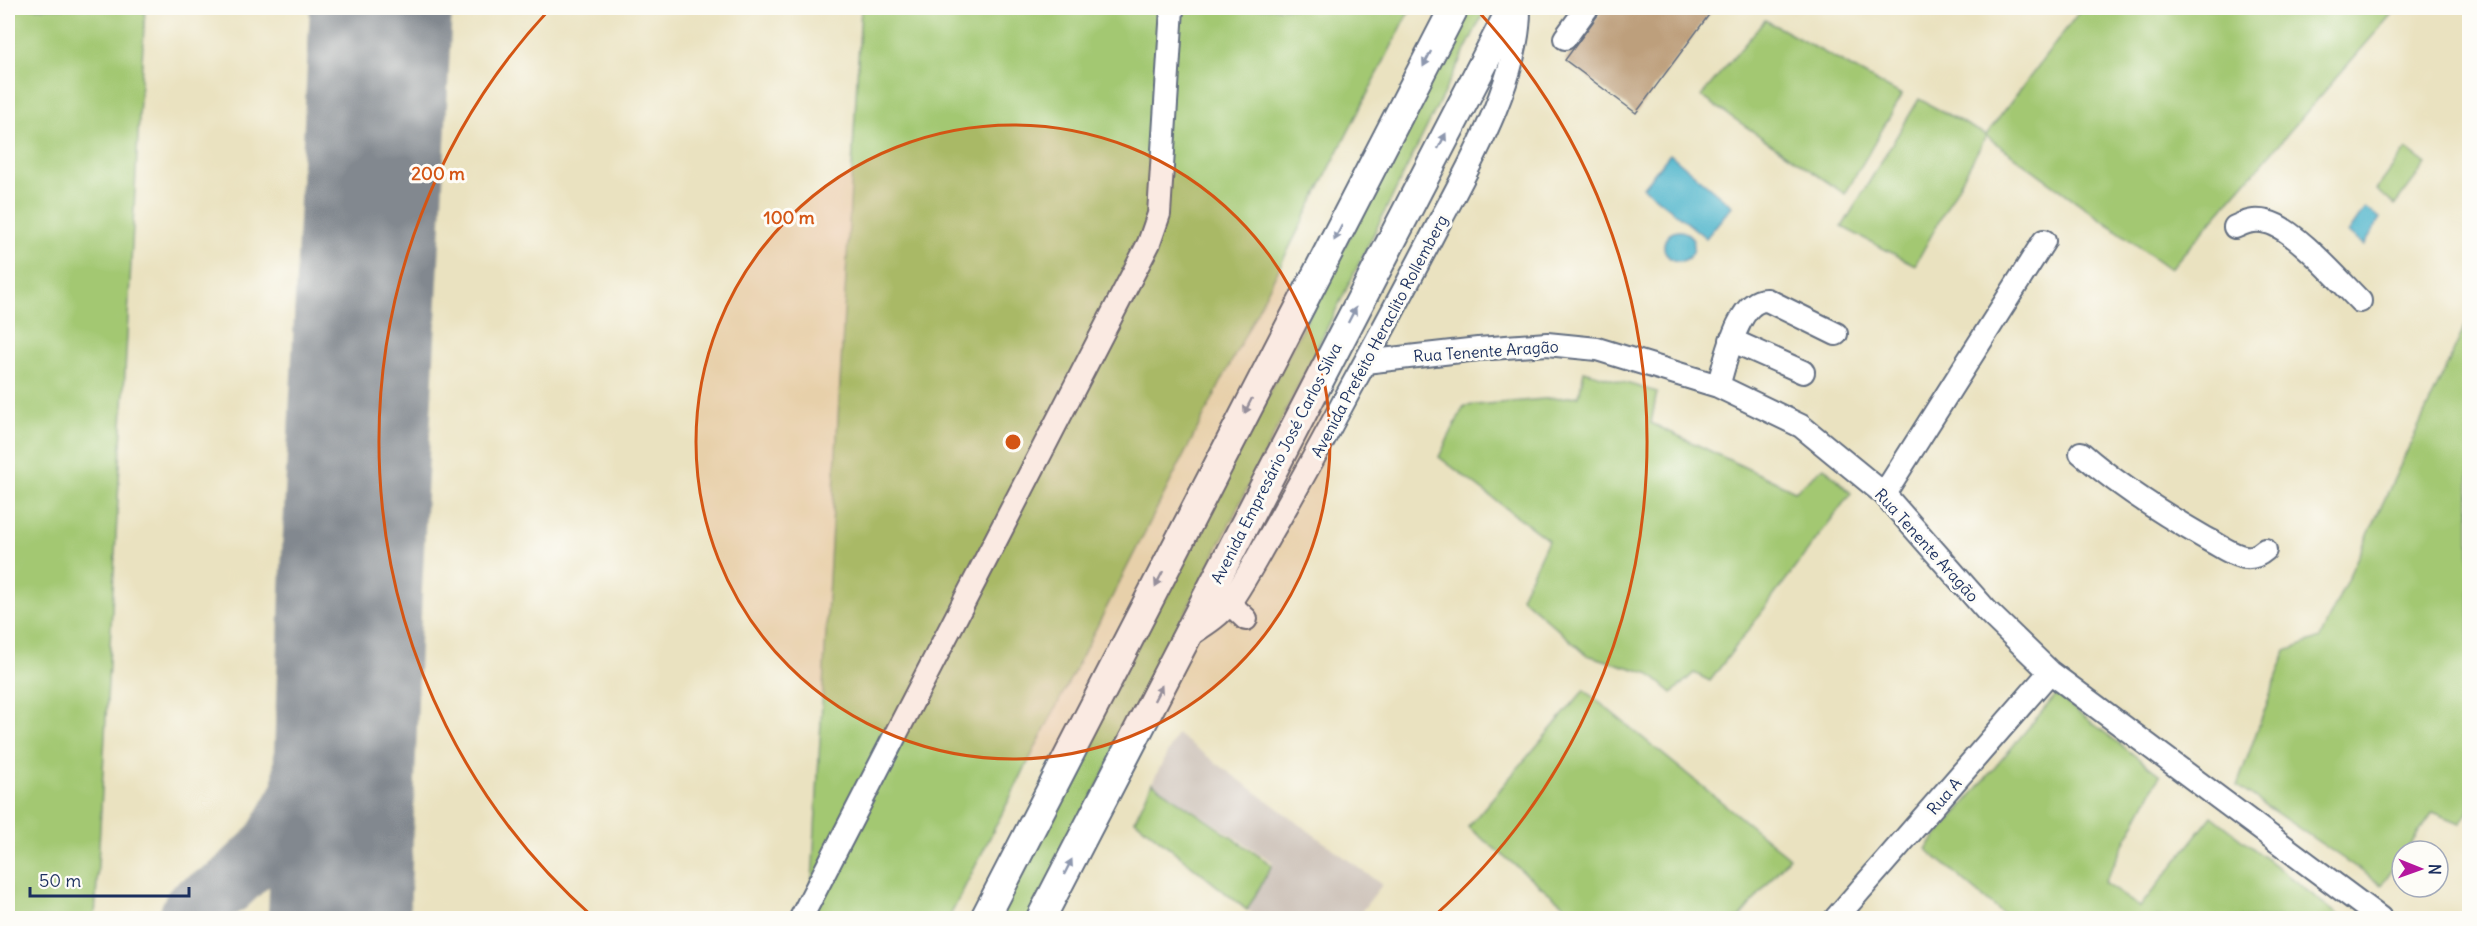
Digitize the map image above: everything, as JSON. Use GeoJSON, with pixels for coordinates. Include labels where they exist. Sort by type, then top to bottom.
{"type":"FeatureCollection","features":[{"type":"Feature","properties":{"kind":"main road"},"geometry":{"type":"LineString","coordinates":[[985,918],[1454,8]]}},
{"type":"Feature","properties":{"kind":"main road","name":"Avenida Empresário José Carlos Silva"},"geometry":{"type":"LineString","coordinates":[[1041,918],[1397,228],[1520,10]]}},
{"type":"Feature","properties":{"kind":"street"},"geometry":{"type":"LineString","coordinates":[[801,918],[1149,243],[1159,214],[1172,8]]}},
{"type":"Feature","properties":{"kind":"street"},"geometry":{"type":"LineString","coordinates":[[1565,38],[1587,8]]}},
{"type":"Feature","properties":{"kind":"street","name":"Avenida Prefeito Heraclito Rollemberg"},"geometry":{"type":"LineString","coordinates":[[1188,636],[1214,618],[1229,603],[1302,480],[1428,245],[1460,184],[1497,103],[1510,62],[1520,10]]}},
{"type":"Feature","properties":{"kind":"street"},"geometry":{"type":"LineString","coordinates":[[2235,227],[2251,220],[2268,222],[2279,227],[2302,244],[2360,301]]}},
{"type":"Feature","properties":{"kind":"street"},"geometry":{"type":"LineString","coordinates":[[1397,228],[1428,245]]}},
{"type":"Feature","properties":{"kind":"street"},"geometry":{"type":"LineString","coordinates":[[1884,494],[2044,241]]}},
{"type":"Feature","properties":{"kind":"street"},"geometry":{"type":"LineString","coordinates":[[1718,386],[1731,340],[1742,319],[1762,300],[1836,334]]}},
{"type":"Feature","properties":{"kind":"street"},"geometry":{"type":"LineString","coordinates":[[1731,340],[1803,372]]}},
{"type":"Feature","properties":{"kind":"street","name":"Rua Tenente Aragão"},"geometry":{"type":"LineString","coordinates":[[1365,362],[1478,349],[1547,344],[1597,349],[1718,386],[1801,426],[1884,494],[1986,610],[2050,672],[2380,918]]}},
{"type":"Feature","properties":{"kind":"street"},"geometry":{"type":"LineString","coordinates":[[2081,453],[2107,476],[2238,556],[2251,558],[2259,556],[2265,550]]}},
{"type":"Feature","properties":{"kind":"street"},"geometry":{"type":"LineString","coordinates":[[1229,603],[1246,619]]}},
{"type":"Feature","properties":{"kind":"street","name":"Rua A"},"geometry":{"type":"LineString","coordinates":[[1836,918],[2050,672]]}},
{"type":"Feature","properties":{"kind":"shaded area"},"geometry":{"type":"Polygon","coordinates":[[[1177,734],[1382,885],[1356,918],[1259,918],[1247,910],[1273,862],[1152,783],[1177,734]]]}},
{"type":"Feature","properties":{"kind":"green space"},"geometry":{"type":"Polygon","coordinates":[[[8,8],[145,8],[95,918],[8,918],[8,8]]]}},
{"type":"Feature","properties":{"kind":"green space"},"geometry":{"type":"Polygon","coordinates":[[[861,8],[1411,8],[949,918],[810,918],[861,8]]]}},
{"type":"Feature","properties":{"kind":"green space"},"geometry":{"type":"Polygon","coordinates":[[[1468,8],[1486,8],[1174,636],[1030,918],[997,918],[1468,8]]]}},
{"type":"Feature","properties":{"kind":"green space"},"geometry":{"type":"Polygon","coordinates":[[[2082,8],[2397,8],[2170,269],[1986,136],[1915,265],[1842,227],[1919,99],[1986,135],[2082,8]]]}},
{"type":"Feature","properties":{"kind":"green space"},"geometry":{"type":"Polygon","coordinates":[[[1765,20],[1902,95],[1845,194],[1701,96],[1765,20]]]}},
{"type":"Feature","properties":{"kind":"green space"},"geometry":{"type":"Polygon","coordinates":[[[2406,149],[2426,164],[2395,205],[2376,190],[2406,149]]]}},
{"type":"Feature","properties":{"kind":"green space"},"geometry":{"type":"Polygon","coordinates":[[[2469,318],[2469,812],[2460,823],[2433,812],[2414,839],[2390,839],[2390,873],[2382,885],[2237,786],[2286,651],[2320,638],[2469,318]]]}},
{"type":"Feature","properties":{"kind":"green space"},"geometry":{"type":"Polygon","coordinates":[[[1584,371],[1657,392],[1651,423],[1795,491],[1824,467],[1851,493],[1710,681],[1694,673],[1672,693],[1648,673],[1587,655],[1521,597],[1548,540],[1439,457],[1464,406],[1579,396],[1584,371]]]}},
{"type":"Feature","properties":{"kind":"green space"},"geometry":{"type":"Polygon","coordinates":[[[1584,690],[1789,857],[1740,918],[1580,918],[1468,827],[1584,690]]]}},
{"type":"Feature","properties":{"kind":"green space"},"geometry":{"type":"Polygon","coordinates":[[[2056,695],[2160,775],[2104,883],[2140,907],[2212,816],[2342,918],[2008,918],[1926,849],[2056,695]]]}},
{"type":"Feature","properties":{"kind":"green space"},"geometry":{"type":"Polygon","coordinates":[[[1152,783],[1272,865],[1247,910],[1135,820],[1152,783]]]}},
{"type":"Feature","properties":{"kind":"water"},"geometry":{"type":"Polygon","coordinates":[[[1670,154],[1732,206],[1706,238],[1643,187],[1670,154]]]}},
{"type":"Feature","properties":{"kind":"water"},"geometry":{"type":"Polygon","coordinates":[[[2365,208],[2380,218],[2364,245],[2348,233],[2365,208]]]}},
{"type":"Feature","properties":{"kind":"water"},"geometry":{"type":"Polygon","coordinates":[[[1679,231],[1690,235],[1694,246],[1690,257],[1679,261],[1668,257],[1664,246],[1668,235],[1679,231]]]}},
{"type":"Feature","properties":{"kind":"building"},"geometry":{"type":"Polygon","coordinates":[[[1603,8],[1714,8],[1636,113],[1565,60],[1603,8]]]}},
{"type":"Feature","properties":{"kind":"taxiway"},"geometry":{"type":"LineString","coordinates":[[187,918],[192,907],[228,886],[270,846],[298,797],[341,668],[351,590]]}},
{"type":"Feature","properties":{"kind":"runway"},"geometry":{"type":"LineString","coordinates":[[339,918],[351,590],[381,8]]}}]}
